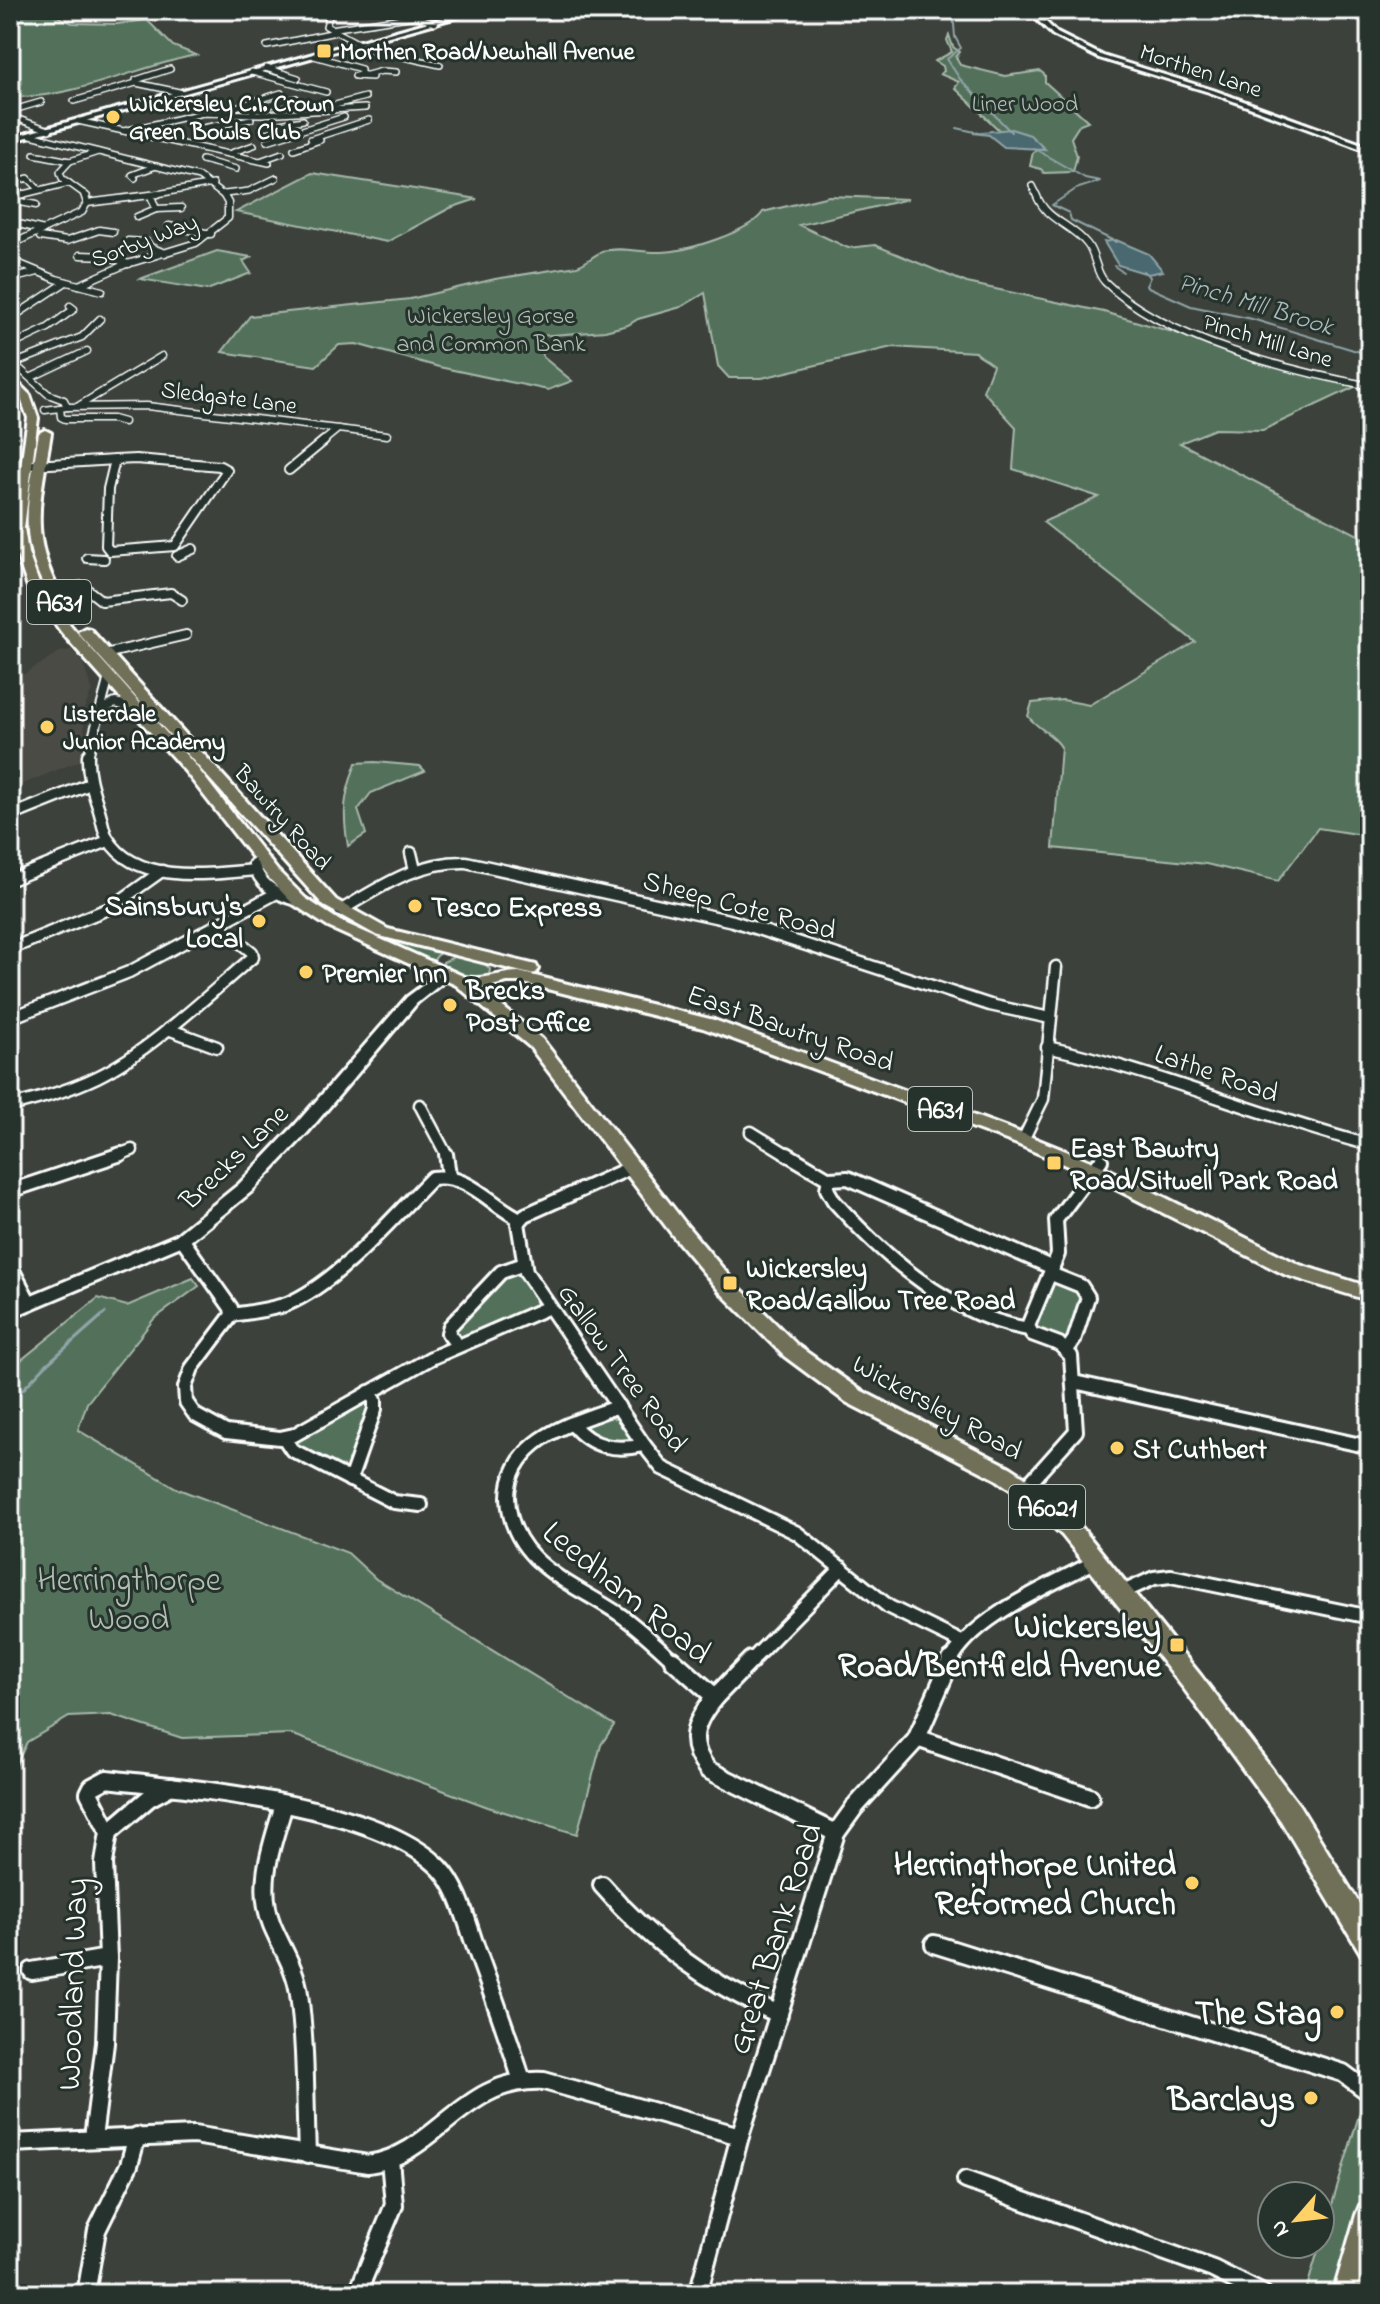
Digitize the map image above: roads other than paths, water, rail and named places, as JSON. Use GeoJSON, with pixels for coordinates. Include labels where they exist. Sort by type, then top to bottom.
{"type":"FeatureCollection","features":[{"type":"Feature","properties":{"kind":"main road"},"geometry":{"type":"LineString","coordinates":[[10,140],[479,10]]}},
{"type":"Feature","properties":{"kind":"main road","name":"Morthen Lane"},"geometry":{"type":"LineString","coordinates":[[1030,10],[1055,34],[1095,55],[1211,91],[1370,150]]}},
{"type":"Feature","properties":{"kind":"main road"},"geometry":{"type":"LineString","coordinates":[[12,363],[36,393],[45,410]]}},
{"type":"Feature","properties":{"kind":"main road","name":"Bawtry Road"},"geometry":{"type":"LineString","coordinates":[[10,378],[25,395],[32,412],[35,459],[32,544],[46,593],[105,654],[317,892],[340,911],[382,932],[492,960]]}},
{"type":"Feature","properties":{"kind":"main road","name":"Bawtry Road"},"geometry":{"type":"LineString","coordinates":[[45,410],[44,443],[17,490],[16,554],[109,677],[198,778],[257,861],[299,901],[355,936],[478,985],[492,982]]}},
{"type":"Feature","properties":{"kind":"main road"},"geometry":{"type":"LineString","coordinates":[[257,861],[262,848],[277,847]]}},
{"type":"Feature","properties":{"kind":"main road"},"geometry":{"type":"LineString","coordinates":[[447,974],[448,950]]}},
{"type":"Feature","properties":{"kind":"main road","name":"Wickersley Road"},"geometry":{"type":"LineString","coordinates":[[492,960],[499,972],[492,982],[493,995],[508,1017]]}},
{"type":"Feature","properties":{"kind":"main road","name":"East Bawtry Road"},"geometry":{"type":"LineString","coordinates":[[492,960],[713,1016],[1026,1135],[1096,1164],[1258,1241],[1324,1268],[1370,1282]]}},
{"type":"Feature","properties":{"kind":"main road","name":"Wickersley Road"},"geometry":{"type":"LineString","coordinates":[[447,974],[508,1017],[541,1050],[630,1168],[728,1288],[791,1351],[863,1402],[981,1461],[1025,1488],[1070,1529],[1263,1775],[1370,1945]]}},
{"type":"Feature","properties":{"kind":"main road","name":"Brecks Lane"},"geometry":{"type":"LineString","coordinates":[[10,1311],[182,1239],[245,1188],[302,1128],[412,1000],[447,974]]}},
{"type":"Feature","properties":{"kind":"main road","name":"East Bawtry Road"},"geometry":{"type":"LineString","coordinates":[[492,982],[519,977],[708,1024],[1026,1135]]}},
{"type":"Feature","properties":{"kind":"main road","name":"East Bawtry Road"},"geometry":{"type":"LineString","coordinates":[[1096,1164],[1247,1249],[1293,1270],[1370,1294]]}},
{"type":"Feature","properties":{"kind":"main road"},"geometry":{"type":"LineString","coordinates":[[1347,2294],[1370,2215]]}},
{"type":"Feature","properties":{"kind":"street"},"geometry":{"type":"LineString","coordinates":[[358,10],[334,11],[326,25],[357,45],[440,65]]}},
{"type":"Feature","properties":{"kind":"street"},"geometry":{"type":"LineString","coordinates":[[399,10],[435,23]]}},
{"type":"Feature","properties":{"kind":"street"},"geometry":{"type":"LineString","coordinates":[[267,46],[414,16]]}},
{"type":"Feature","properties":{"kind":"street"},"geometry":{"type":"LineString","coordinates":[[314,56],[363,70],[364,74],[396,72]]}},
{"type":"Feature","properties":{"kind":"street"},"geometry":{"type":"LineString","coordinates":[[266,68],[298,78]]}},
{"type":"Feature","properties":{"kind":"street"},"geometry":{"type":"LineString","coordinates":[[136,83],[145,75],[170,69]]}},
{"type":"Feature","properties":{"kind":"street"},"geometry":{"type":"LineString","coordinates":[[252,72],[326,92]]}},
{"type":"Feature","properties":{"kind":"street"},"geometry":{"type":"LineString","coordinates":[[75,99],[136,83],[179,92]]}},
{"type":"Feature","properties":{"kind":"street"},"geometry":{"type":"LineString","coordinates":[[219,113],[281,93]]}},
{"type":"Feature","properties":{"kind":"street"},"geometry":{"type":"LineString","coordinates":[[124,131],[172,118],[219,113],[298,112],[365,97]]}},
{"type":"Feature","properties":{"kind":"street"},"geometry":{"type":"LineString","coordinates":[[240,114],[296,98]]}},
{"type":"Feature","properties":{"kind":"street"},"geometry":{"type":"LineString","coordinates":[[10,114],[41,102]]}},
{"type":"Feature","properties":{"kind":"street"},"geometry":{"type":"LineString","coordinates":[[278,113],[315,102]]}},
{"type":"Feature","properties":{"kind":"street"},"geometry":{"type":"LineString","coordinates":[[318,109],[365,108]]}},
{"type":"Feature","properties":{"kind":"street"},"geometry":{"type":"LineString","coordinates":[[298,112],[303,120],[333,132]]}},
{"type":"Feature","properties":{"kind":"street"},"geometry":{"type":"LineString","coordinates":[[10,114],[49,130]]}},
{"type":"Feature","properties":{"kind":"street"},"geometry":{"type":"LineString","coordinates":[[197,129],[206,130],[250,119],[255,114]]}},
{"type":"Feature","properties":{"kind":"street"},"geometry":{"type":"LineString","coordinates":[[267,141],[345,116]]}},
{"type":"Feature","properties":{"kind":"street"},"geometry":{"type":"LineString","coordinates":[[262,127],[303,120]]}},
{"type":"Feature","properties":{"kind":"street"},"geometry":{"type":"LineString","coordinates":[[78,121],[269,163]]}},
{"type":"Feature","properties":{"kind":"street"},"geometry":{"type":"LineString","coordinates":[[294,149],[320,140],[313,139],[369,122]]}},
{"type":"Feature","properties":{"kind":"street","name":"Sorby Way"},"geometry":{"type":"LineString","coordinates":[[31,135],[176,170],[213,184],[225,194],[229,214],[212,234],[79,285]]}},
{"type":"Feature","properties":{"kind":"street"},"geometry":{"type":"LineString","coordinates":[[47,150],[60,143]]}},
{"type":"Feature","properties":{"kind":"street"},"geometry":{"type":"LineString","coordinates":[[226,155],[254,145]]}},
{"type":"Feature","properties":{"kind":"street"},"geometry":{"type":"LineString","coordinates":[[34,154],[70,161],[101,152]]}},
{"type":"Feature","properties":{"kind":"street"},"geometry":{"type":"LineString","coordinates":[[259,161],[282,153]]}},
{"type":"Feature","properties":{"kind":"street"},"geometry":{"type":"LineString","coordinates":[[176,170],[203,159],[236,169]]}},
{"type":"Feature","properties":{"kind":"street"},"geometry":{"type":"LineString","coordinates":[[70,161],[60,176],[85,193],[87,203]]}},
{"type":"Feature","properties":{"kind":"street"},"geometry":{"type":"LineString","coordinates":[[130,176],[156,166]]}},
{"type":"Feature","properties":{"kind":"street"},"geometry":{"type":"LineString","coordinates":[[10,184],[28,178],[39,189]]}},
{"type":"Feature","properties":{"kind":"street"},"geometry":{"type":"LineString","coordinates":[[225,194],[249,191],[276,178]]}},
{"type":"Feature","properties":{"kind":"street"},"geometry":{"type":"LineString","coordinates":[[10,198],[69,183]]}},
{"type":"Feature","properties":{"kind":"street"},"geometry":{"type":"LineString","coordinates":[[10,245],[37,236],[76,216],[87,203],[151,196],[213,184]]}},
{"type":"Feature","properties":{"kind":"street","name":"Pinch Mill Lane"},"geometry":{"type":"LineString","coordinates":[[1032,186],[1040,207],[1048,216],[1091,247],[1103,281],[1159,318],[1214,343],[1317,375],[1370,386]]}},
{"type":"Feature","properties":{"kind":"street"},"geometry":{"type":"LineString","coordinates":[[151,196],[156,209]]}},
{"type":"Feature","properties":{"kind":"street"},"geometry":{"type":"LineString","coordinates":[[10,198],[38,205]]}},
{"type":"Feature","properties":{"kind":"street"},"geometry":{"type":"LineString","coordinates":[[137,217],[156,209],[181,208]]}},
{"type":"Feature","properties":{"kind":"street"},"geometry":{"type":"LineString","coordinates":[[11,222],[24,218]]}},
{"type":"Feature","properties":{"kind":"street"},"geometry":{"type":"LineString","coordinates":[[11,222],[45,231]]}},
{"type":"Feature","properties":{"kind":"street"},"geometry":{"type":"LineString","coordinates":[[169,226],[212,234]]}},
{"type":"Feature","properties":{"kind":"street"},"geometry":{"type":"LineString","coordinates":[[64,242],[109,229]]}},
{"type":"Feature","properties":{"kind":"street"},"geometry":{"type":"LineString","coordinates":[[37,236],[79,244]]}},
{"type":"Feature","properties":{"kind":"street"},"geometry":{"type":"LineString","coordinates":[[131,240],[147,242],[150,247],[166,253]]}},
{"type":"Feature","properties":{"kind":"street"},"geometry":{"type":"LineString","coordinates":[[80,255],[99,253],[129,264]]}},
{"type":"Feature","properties":{"kind":"street"},"geometry":{"type":"LineString","coordinates":[[10,260],[66,282],[102,291]]}},
{"type":"Feature","properties":{"kind":"street"},"geometry":{"type":"LineString","coordinates":[[19,277],[38,272]]}},
{"type":"Feature","properties":{"kind":"street"},"geometry":{"type":"LineString","coordinates":[[10,319],[66,282]]}},
{"type":"Feature","properties":{"kind":"street"},"geometry":{"type":"LineString","coordinates":[[10,346],[48,328],[74,309],[70,306]]}},
{"type":"Feature","properties":{"kind":"street"},"geometry":{"type":"LineString","coordinates":[[12,363],[82,337],[100,319]]}},
{"type":"Feature","properties":{"kind":"street"},"geometry":{"type":"LineString","coordinates":[[32,377],[87,351]]}},
{"type":"Feature","properties":{"kind":"street"},"geometry":{"type":"LineString","coordinates":[[80,406],[162,356]]}},
{"type":"Feature","properties":{"kind":"street"},"geometry":{"type":"LineString","coordinates":[[12,363],[32,377],[48,394],[64,400],[63,418],[124,422]]}},
{"type":"Feature","properties":{"kind":"street","name":"Sledgate Lane"},"geometry":{"type":"LineString","coordinates":[[64,407],[147,406],[387,435]]}},
{"type":"Feature","properties":{"kind":"street"},"geometry":{"type":"LineString","coordinates":[[45,410],[64,407]]}},
{"type":"Feature","properties":{"kind":"street"},"geometry":{"type":"LineString","coordinates":[[289,470],[338,429]]}},
{"type":"Feature","properties":{"kind":"street"},"geometry":{"type":"LineString","coordinates":[[35,459],[115,459],[226,468],[239,460]]}},
{"type":"Feature","properties":{"kind":"street"},"geometry":{"type":"LineString","coordinates":[[115,459],[98,556],[172,547],[226,468]]}},
{"type":"Feature","properties":{"kind":"street"},"geometry":{"type":"LineString","coordinates":[[172,547],[179,555],[193,549]]}},
{"type":"Feature","properties":{"kind":"street"},"geometry":{"type":"LineString","coordinates":[[46,593],[83,586],[90,589],[95,598],[110,602],[171,593],[181,585]]}},
{"type":"Feature","properties":{"kind":"street"},"geometry":{"type":"LineString","coordinates":[[171,593],[182,600]]}},
{"type":"Feature","properties":{"kind":"street"},"geometry":{"type":"LineString","coordinates":[[168,639],[169,628]]}},
{"type":"Feature","properties":{"kind":"street"},"geometry":{"type":"LineString","coordinates":[[105,654],[186,635]]}},
{"type":"Feature","properties":{"kind":"street"},"geometry":{"type":"LineString","coordinates":[[109,677],[108,694],[99,713],[88,758],[90,784],[108,841],[132,859],[162,871],[185,875],[257,861],[275,894]]}},
{"type":"Feature","properties":{"kind":"street"},"geometry":{"type":"LineString","coordinates":[[99,713],[115,703],[137,708]]}},
{"type":"Feature","properties":{"kind":"street"},"geometry":{"type":"LineString","coordinates":[[10,816],[90,784]]}},
{"type":"Feature","properties":{"kind":"street"},"geometry":{"type":"LineString","coordinates":[[10,880],[108,841]]}},
{"type":"Feature","properties":{"kind":"street"},"geometry":{"type":"LineString","coordinates":[[411,853],[415,870]]}},
{"type":"Feature","properties":{"kind":"street","name":"Sheep Cote Road"},"geometry":{"type":"LineString","coordinates":[[340,911],[415,870],[443,861],[466,862],[733,921],[990,1005],[1050,1018]]}},
{"type":"Feature","properties":{"kind":"street"},"geometry":{"type":"LineString","coordinates":[[10,949],[55,933],[113,904],[147,885],[162,871]]}},
{"type":"Feature","properties":{"kind":"street"},"geometry":{"type":"LineString","coordinates":[[10,1018],[129,972],[275,894],[299,901]]}},
{"type":"Feature","properties":{"kind":"street"},"geometry":{"type":"LineString","coordinates":[[10,1106],[43,1098],[99,1076],[168,1029],[253,957],[252,952],[217,924]]}},
{"type":"Feature","properties":{"kind":"street"},"geometry":{"type":"LineString","coordinates":[[1026,1135],[1043,1099],[1056,967]]}},
{"type":"Feature","properties":{"kind":"street"},"geometry":{"type":"LineString","coordinates":[[168,1029],[217,1047]]}},
{"type":"Feature","properties":{"kind":"street","name":"Lathe Road"},"geometry":{"type":"LineString","coordinates":[[1047,1047],[1101,1057],[1288,1122],[1370,1145]]}},
{"type":"Feature","properties":{"kind":"street"},"geometry":{"type":"LineString","coordinates":[[410,1118],[422,1109],[446,1150],[449,1175]]}},
{"type":"Feature","properties":{"kind":"street"},"geometry":{"type":"LineString","coordinates":[[751,1132],[829,1179],[848,1178],[1081,1286],[1088,1297],[1074,1340],[1067,1350],[1074,1382],[1076,1431],[1025,1488]]}},
{"type":"Feature","properties":{"kind":"street"},"geometry":{"type":"LineString","coordinates":[[10,1191],[132,1150]]}},
{"type":"Feature","properties":{"kind":"street"},"geometry":{"type":"LineString","coordinates":[[1067,1350],[1032,1334],[1029,1322],[1058,1254],[1056,1220],[1096,1164]]}},
{"type":"Feature","properties":{"kind":"street"},"geometry":{"type":"LineString","coordinates":[[549,1307],[457,1345],[284,1438],[245,1438],[213,1426],[196,1416],[185,1396],[189,1375],[232,1315],[284,1305],[302,1296],[354,1257],[426,1182],[449,1175],[461,1179],[520,1219],[630,1168]]}},
{"type":"Feature","properties":{"kind":"street"},"geometry":{"type":"LineString","coordinates":[[829,1179],[826,1185],[829,1195],[854,1223],[925,1283],[958,1304],[1011,1327],[1029,1329]]}},
{"type":"Feature","properties":{"kind":"street","name":"Gallow Tree Road"},"geometry":{"type":"LineString","coordinates":[[520,1219],[518,1227],[524,1264],[549,1307],[662,1468],[797,1533],[889,1607],[963,1643]]}},
{"type":"Feature","properties":{"kind":"street"},"geometry":{"type":"LineString","coordinates":[[182,1239],[231,1308],[232,1315]]}},
{"type":"Feature","properties":{"kind":"street"},"geometry":{"type":"LineString","coordinates":[[457,1345],[448,1333],[450,1326],[501,1272],[524,1264]]}},
{"type":"Feature","properties":{"kind":"street"},"geometry":{"type":"LineString","coordinates":[[10,1265],[30,1303]]}},
{"type":"Feature","properties":{"kind":"street"},"geometry":{"type":"LineString","coordinates":[[1074,1382],[1370,1447]]}},
{"type":"Feature","properties":{"kind":"street"},"geometry":{"type":"LineString","coordinates":[[350,1480],[375,1409],[375,1400],[369,1392]]}},
{"type":"Feature","properties":{"kind":"street","name":"Leedham Road"},"geometry":{"type":"LineString","coordinates":[[618,1406],[533,1446],[514,1468],[506,1495],[513,1528],[531,1556],[547,1570],[620,1615],[715,1697],[700,1712],[691,1731],[691,1742],[699,1761],[708,1770],[836,1833]]}},
{"type":"Feature","properties":{"kind":"street"},"geometry":{"type":"LineString","coordinates":[[573,1425],[581,1436],[595,1445],[621,1450],[644,1445]]}},
{"type":"Feature","properties":{"kind":"street"},"geometry":{"type":"LineString","coordinates":[[284,1438],[292,1450],[350,1480],[402,1505],[421,1505]]}},
{"type":"Feature","properties":{"kind":"street","name":"Great Bank Road"},"geometry":{"type":"LineString","coordinates":[[698,2294],[740,2136],[836,1833],[858,1800],[917,1738],[953,1656],[963,1643],[982,1626],[1094,1562]]}},
{"type":"Feature","properties":{"kind":"street"},"geometry":{"type":"LineString","coordinates":[[715,1697],[842,1568]]}},
{"type":"Feature","properties":{"kind":"street"},"geometry":{"type":"LineString","coordinates":[[1121,1593],[1154,1578],[1171,1576],[1370,1617]]}},
{"type":"Feature","properties":{"kind":"street"},"geometry":{"type":"LineString","coordinates":[[917,1738],[1090,1797]]}},
{"type":"Feature","properties":{"kind":"street"},"geometry":{"type":"LineString","coordinates":[[171,1786],[149,1798],[109,1832],[90,1799],[92,1787],[107,1779],[171,1786],[284,1805],[388,1835],[425,1854],[439,1867],[460,1903],[521,2078]]}},
{"type":"Feature","properties":{"kind":"street"},"geometry":{"type":"LineString","coordinates":[[284,1805],[266,1864],[265,1892],[272,1925],[292,1963],[299,1992],[307,2155]]}},
{"type":"Feature","properties":{"kind":"street","name":"Woodland Way"},"geometry":{"type":"LineString","coordinates":[[93,2138],[105,2043],[108,1958],[104,1863],[109,1832]]}},
{"type":"Feature","properties":{"kind":"street"},"geometry":{"type":"LineString","coordinates":[[602,1885],[638,1925],[670,1949],[744,1999],[779,2014]]}},
{"type":"Feature","properties":{"kind":"street"},"geometry":{"type":"LineString","coordinates":[[934,1944],[1343,2073],[1370,2093]]}},
{"type":"Feature","properties":{"kind":"street"},"geometry":{"type":"LineString","coordinates":[[32,1971],[108,1958]]}},
{"type":"Feature","properties":{"kind":"street"},"geometry":{"type":"LineString","coordinates":[[10,2143],[137,2136],[223,2138],[365,2164],[390,2159],[489,2091],[521,2078],[544,2081],[740,2136]]}},
{"type":"Feature","properties":{"kind":"street"},"geometry":{"type":"LineString","coordinates":[[86,2294],[95,2236],[104,2212],[135,2155],[137,2136]]}},
{"type":"Feature","properties":{"kind":"street"},"geometry":{"type":"LineString","coordinates":[[357,2294],[394,2205],[390,2159]]}},
{"type":"Feature","properties":{"kind":"street"},"geometry":{"type":"LineString","coordinates":[[966,2180],[1213,2269],[1263,2294]]}},
{"type":"Feature","properties":{"kind":"water"},"geometry":{"type":"Polygon","coordinates":[[[1011,129],[1030,135],[1045,149],[1004,147],[989,135],[973,133],[1011,129]]]}},
{"type":"Feature","properties":{"kind":"water"},"geometry":{"type":"Polygon","coordinates":[[[1116,240],[1149,254],[1163,271],[1148,274],[1118,265],[1104,242],[1116,240]]]}},
{"type":"Feature","properties":{"kind":"waterway","name":"Pinch Mill Brook"},"geometry":{"type":"LineString","coordinates":[[960,10],[953,12],[955,37],[961,48],[947,59],[960,79],[1011,132]]}},
{"type":"Feature","properties":{"kind":"waterway"},"geometry":{"type":"LineString","coordinates":[[957,128],[975,132]]}},
{"type":"Feature","properties":{"kind":"waterway","name":"Pinch Mill Brook"},"geometry":{"type":"LineString","coordinates":[[1033,148],[1085,178],[1100,181],[1076,189],[1052,205],[1069,213],[1071,220],[1116,242]]}},
{"type":"Feature","properties":{"kind":"waterway"},"geometry":{"type":"LineString","coordinates":[[1114,266],[1123,272]]}},
{"type":"Feature","properties":{"kind":"waterway","name":"Pinch Mill Brook"},"geometry":{"type":"LineString","coordinates":[[1143,271],[1150,277],[1146,286],[1191,306],[1252,319],[1370,355]]}},
{"type":"Feature","properties":{"kind":"waterway"},"geometry":{"type":"LineString","coordinates":[[10,1403],[46,1365],[105,1313]]}},
{"type":"Feature","properties":{"kind":"place","name":"Morthen Road/Newhall Avenue"},"geometry":{"type":"Point","coordinates":[324,51]}},
{"type":"Feature","properties":{"kind":"place","name":"Wickersley C.I. Crown Green Bowls Club"},"geometry":{"type":"Point","coordinates":[113,117]}},
{"type":"Feature","properties":{"kind":"place","name":"Listerdale Junior Academy"},"geometry":{"type":"Point","coordinates":[47,727]}},
{"type":"Feature","properties":{"kind":"place","name":"Tesco Express"},"geometry":{"type":"Point","coordinates":[415,906]}},
{"type":"Feature","properties":{"kind":"place","name":"Sainsbury's Local"},"geometry":{"type":"Point","coordinates":[259,921]}},
{"type":"Feature","properties":{"kind":"place","name":"Premier Inn"},"geometry":{"type":"Point","coordinates":[306,972]}},
{"type":"Feature","properties":{"kind":"place","name":"Brecks Post Office"},"geometry":{"type":"Point","coordinates":[450,1005]}},
{"type":"Feature","properties":{"kind":"place","name":"East Bawtry Road/Sitwell Park Road"},"geometry":{"type":"Point","coordinates":[1054,1163]}},
{"type":"Feature","properties":{"kind":"place","name":"Wickersley Road/Gallow Tree Road"},"geometry":{"type":"Point","coordinates":[730,1283]}},
{"type":"Feature","properties":{"kind":"place","name":"St Cuthbert"},"geometry":{"type":"Point","coordinates":[1117,1448]}},
{"type":"Feature","properties":{"kind":"place","name":"Wickersley Road/Bentfield Avenue"},"geometry":{"type":"Point","coordinates":[1177,1645]}},
{"type":"Feature","properties":{"kind":"place","name":"Herringthorpe United Reformed Church"},"geometry":{"type":"Point","coordinates":[1192,1883]}},
{"type":"Feature","properties":{"kind":"place","name":"The Stag"},"geometry":{"type":"Point","coordinates":[1337,2012]}},
{"type":"Feature","properties":{"kind":"place","name":"Barclays"},"geometry":{"type":"Point","coordinates":[1311,2098]}},
{"type":"Feature","properties":{"kind":"park label","name":"Liner Wood"},"geometry":{"type":"Point","coordinates":[1025,103]}},
{"type":"Feature","properties":{"kind":"park label","name":"Wickersley Gorse and Common Bank"},"geometry":{"type":"Point","coordinates":[491,329]}},
{"type":"Feature","properties":{"kind":"park label","name":"Herringthorpe Wood"},"geometry":{"type":"Point","coordinates":[129,1598]}}]}
